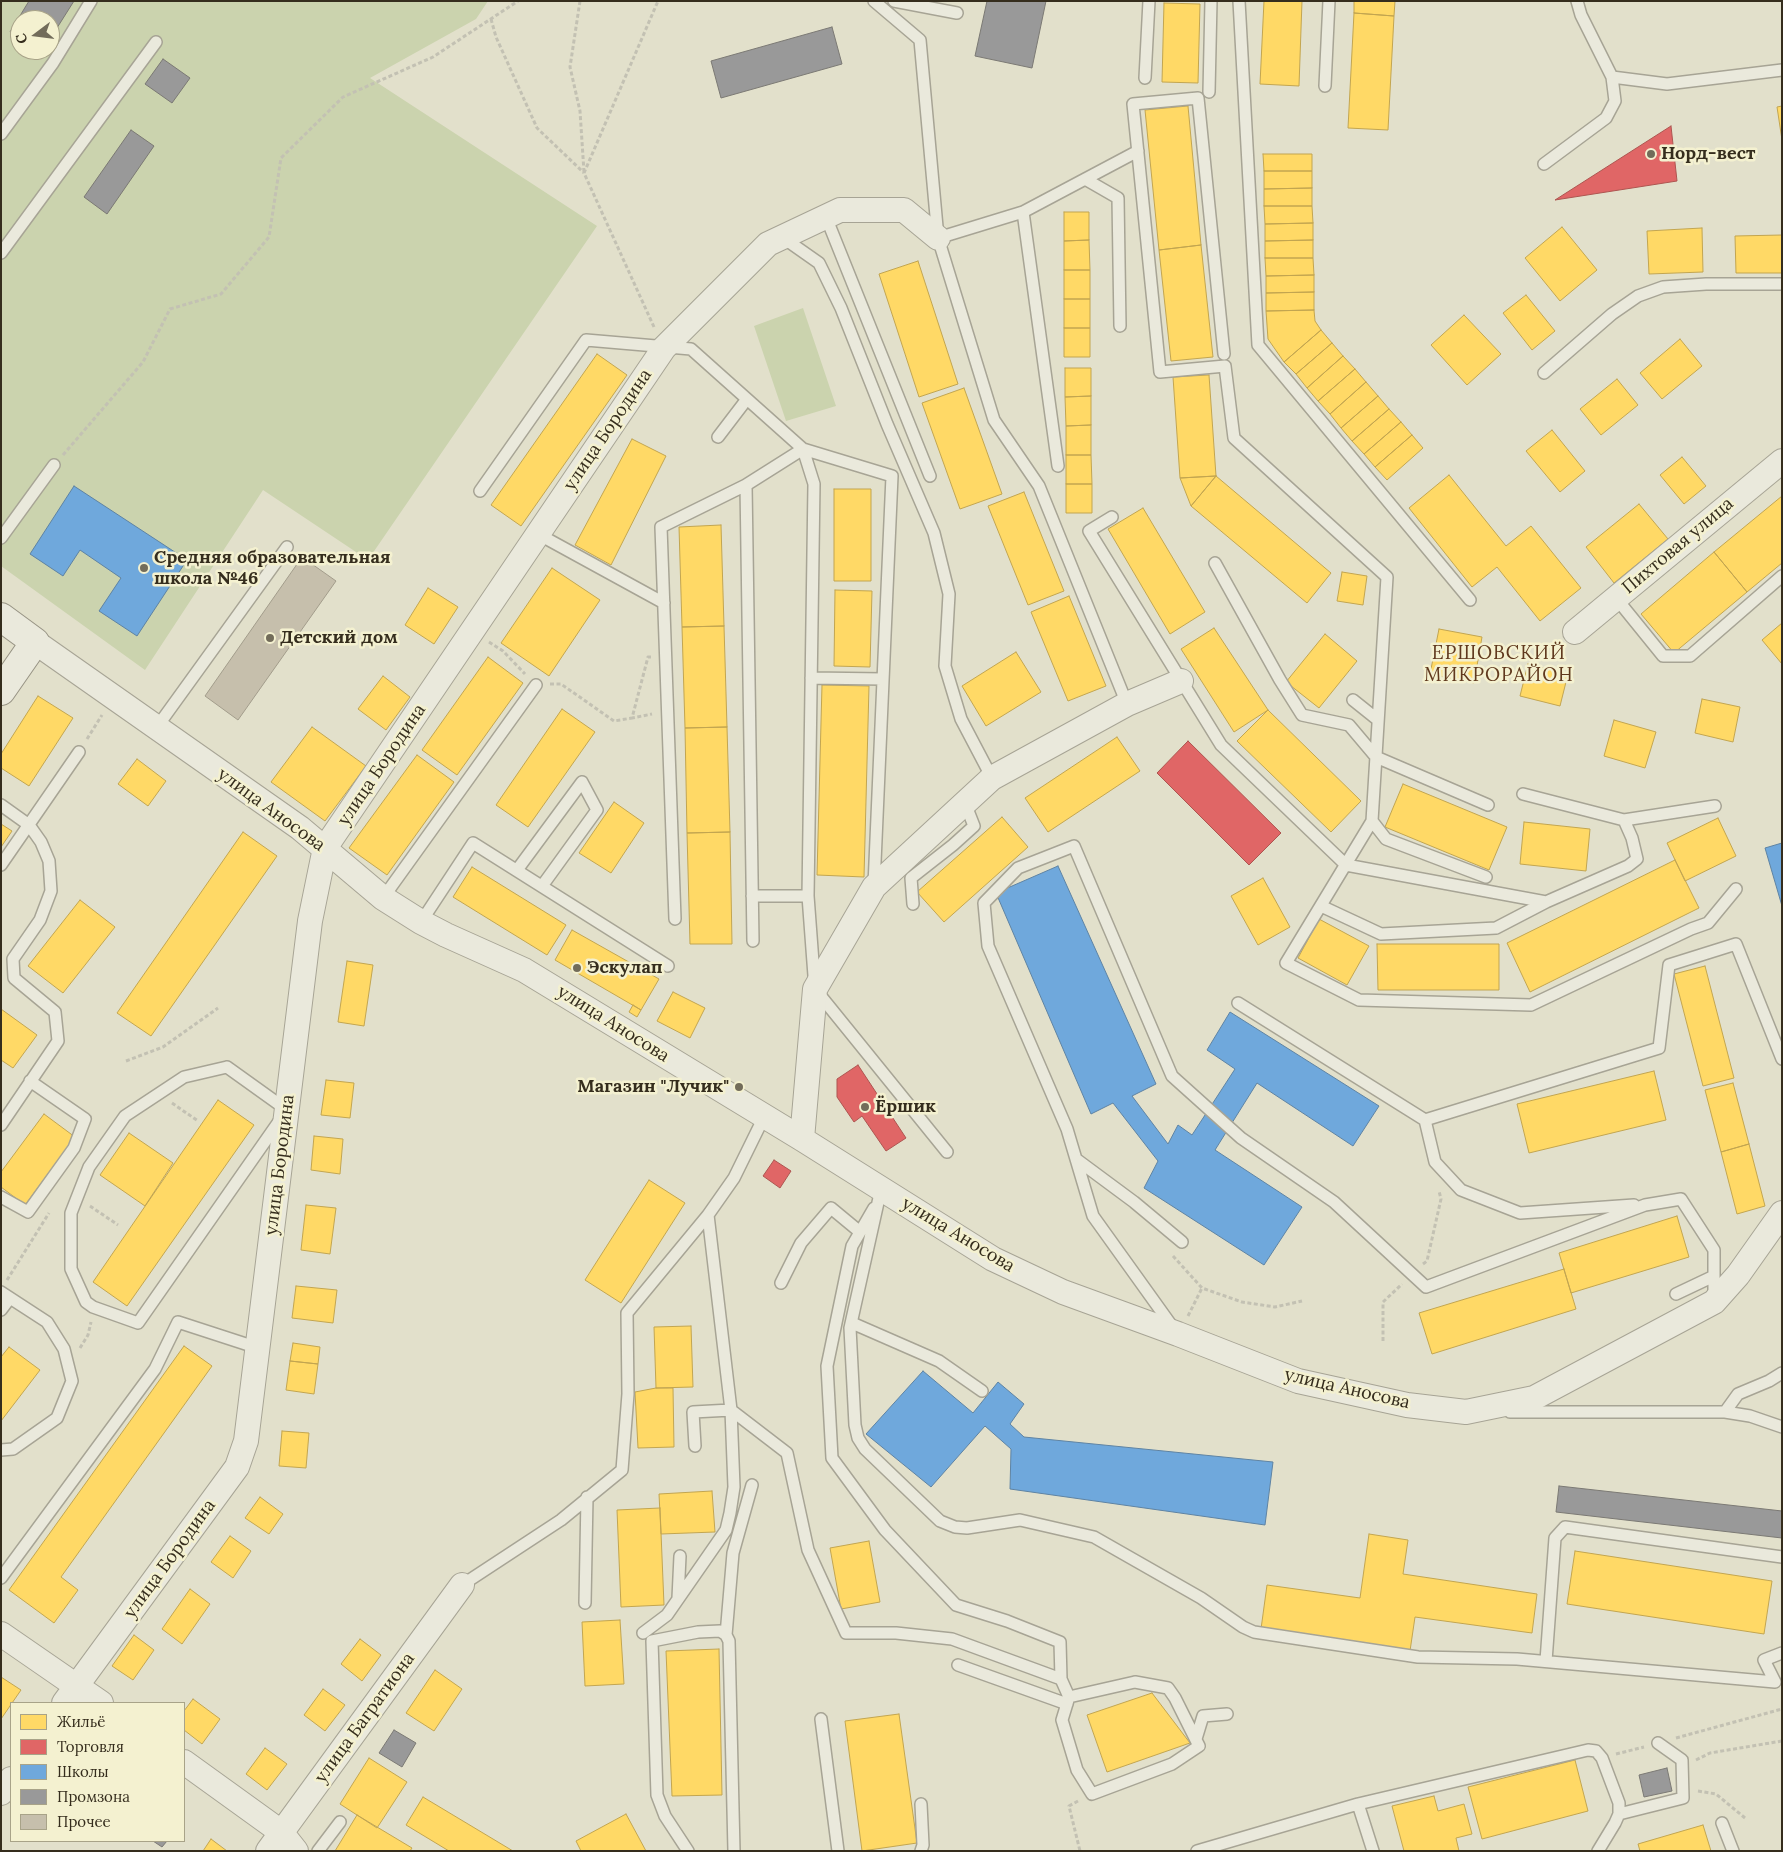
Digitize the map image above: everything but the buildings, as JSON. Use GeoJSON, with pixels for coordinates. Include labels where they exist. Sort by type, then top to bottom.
{"type":"FeatureCollection","features":[{"type":"Feature","properties":{"kind":"street","name":"улица Бородина"},"geometry":{"type":"LineString","coordinates":[[71,1694],[237,1467],[246,1441],[310,921],[326,848],[664,348],[768,244],[840,210],[904,210],[938,238]]}},
{"type":"Feature","properties":{"kind":"street","name":"Пихтовая улица"},"geometry":{"type":"LineString","coordinates":[[1575,632],[1782,461]]}},
{"type":"Feature","properties":{"kind":"street","name":"улица Аносова"},"geometry":{"type":"LineString","coordinates":[[1,617],[326,848],[383,898],[421,922],[524,970],[802,1139],[880,1193],[993,1259],[1063,1292],[1182,1326],[1298,1381],[1407,1404],[1466,1412],[1534,1398],[1714,1302]]}},
{"type":"Feature","properties":{"kind":"street"},"geometry":{"type":"LineString","coordinates":[[1,691],[35,642]]}},
{"type":"Feature","properties":{"kind":"street"},"geometry":{"type":"LineString","coordinates":[[802,1139],[815,989],[874,887],[992,778],[1127,704],[1181,681]]}},
{"type":"Feature","properties":{"kind":"street"},"geometry":{"type":"LineString","coordinates":[[1714,1302],[1738,1275],[1782,1213]]}},
{"type":"Feature","properties":{"kind":"street","name":"улица Багратиона"},"geometry":{"type":"LineString","coordinates":[[274,1841],[462,1585]]}},
{"type":"Feature","properties":{"kind":"street"},"geometry":{"type":"LineString","coordinates":[[1,1634],[71,1694],[98,1702]]}},
{"type":"Feature","properties":{"kind":"street"},"geometry":{"type":"LineString","coordinates":[[185,1763],[274,1841],[296,1851]]}},
{"type":"Feature","properties":{"kind":"street"},"geometry":{"type":"LineString","coordinates":[[1,1793],[10,1780]]}},
{"type":"Feature","properties":{"kind":"lane"},"geometry":{"type":"LineString","coordinates":[[1,134],[53,63],[91,1]]}},
{"type":"Feature","properties":{"kind":"lane"},"geometry":{"type":"LineString","coordinates":[[874,1],[920,40],[938,238],[994,420],[1039,486],[1127,704]]}},
{"type":"Feature","properties":{"kind":"lane"},"geometry":{"type":"LineString","coordinates":[[894,1],[957,13]]}},
{"type":"Feature","properties":{"kind":"lane"},"geometry":{"type":"LineString","coordinates":[[1145,78],[1150,1]]}},
{"type":"Feature","properties":{"kind":"lane"},"geometry":{"type":"LineString","coordinates":[[1209,92],[1211,1]]}},
{"type":"Feature","properties":{"kind":"lane"},"geometry":{"type":"LineString","coordinates":[[1239,1],[1258,345],[1470,600]]}},
{"type":"Feature","properties":{"kind":"lane"},"geometry":{"type":"LineString","coordinates":[[1325,86],[1329,1]]}},
{"type":"Feature","properties":{"kind":"lane"},"geometry":{"type":"LineString","coordinates":[[1544,164],[1606,118],[1615,101],[1612,77],[1581,15],[1577,1]]}},
{"type":"Feature","properties":{"kind":"lane"},"geometry":{"type":"LineString","coordinates":[[1,253],[156,42]]}},
{"type":"Feature","properties":{"kind":"lane"},"geometry":{"type":"LineString","coordinates":[[1612,77],[1667,84],[1782,70]]}},
{"type":"Feature","properties":{"kind":"lane"},"geometry":{"type":"LineString","coordinates":[[1224,354],[1198,98],[1133,104],[1160,372],[1225,366],[1234,438],[1387,577],[1372,821],[1286,963],[1359,1000],[1530,1005],[1691,929],[1708,923],[1736,889]]}},
{"type":"Feature","properties":{"kind":"lane"},"geometry":{"type":"LineString","coordinates":[[938,238],[1023,212],[1138,151]]}},
{"type":"Feature","properties":{"kind":"lane"},"geometry":{"type":"LineString","coordinates":[[1084,179],[1118,198],[1120,326]]}},
{"type":"Feature","properties":{"kind":"lane"},"geometry":{"type":"LineString","coordinates":[[1023,212],[1058,466]]}},
{"type":"Feature","properties":{"kind":"lane"},"geometry":{"type":"LineString","coordinates":[[826,217],[930,476]]}},
{"type":"Feature","properties":{"kind":"lane"},"geometry":{"type":"LineString","coordinates":[[782,238],[820,263],[841,308],[887,424],[934,533],[949,594],[945,666],[961,719],[992,778]]}},
{"type":"Feature","properties":{"kind":"lane"},"geometry":{"type":"LineString","coordinates":[[1544,373],[1612,314],[1638,296],[1663,287],[1706,284],[1782,284]]}},
{"type":"Feature","properties":{"kind":"lane"},"geometry":{"type":"LineString","coordinates":[[480,491],[586,340],[690,349],[803,449],[892,476],[874,887]]}},
{"type":"Feature","properties":{"kind":"lane"},"geometry":{"type":"LineString","coordinates":[[718,437],[747,399]]}},
{"type":"Feature","properties":{"kind":"lane"},"geometry":{"type":"LineString","coordinates":[[675,919],[661,528],[746,485],[803,449]]}},
{"type":"Feature","properties":{"kind":"lane"},"geometry":{"type":"LineString","coordinates":[[803,449],[814,484],[808,896],[815,989],[947,1152]]}},
{"type":"Feature","properties":{"kind":"lane"},"geometry":{"type":"LineString","coordinates":[[1,538],[54,465]]}},
{"type":"Feature","properties":{"kind":"lane"},"geometry":{"type":"LineString","coordinates":[[746,485],[753,941]]}},
{"type":"Feature","properties":{"kind":"lane"},"geometry":{"type":"LineString","coordinates":[[1112,517],[1089,531],[1221,745],[1346,865],[1546,902]]}},
{"type":"Feature","properties":{"kind":"lane"},"geometry":{"type":"LineString","coordinates":[[538,534],[664,602]]}},
{"type":"Feature","properties":{"kind":"lane"},"geometry":{"type":"LineString","coordinates":[[156,727],[287,547]]}},
{"type":"Feature","properties":{"kind":"lane"},"geometry":{"type":"LineString","coordinates":[[1215,563],[1280,680],[1302,715],[1349,725],[1376,757],[1488,805]]}},
{"type":"Feature","properties":{"kind":"lane"},"geometry":{"type":"LineString","coordinates":[[1616,598],[1663,656],[1690,656],[1782,576]]}},
{"type":"Feature","properties":{"kind":"lane"},"geometry":{"type":"LineString","coordinates":[[811,678],[883,679]]}},
{"type":"Feature","properties":{"kind":"lane"},"geometry":{"type":"LineString","coordinates":[[383,898],[536,685]]}},
{"type":"Feature","properties":{"kind":"lane"},"geometry":{"type":"LineString","coordinates":[[1352,700],[1378,720]]}},
{"type":"Feature","properties":{"kind":"lane"},"geometry":{"type":"LineString","coordinates":[[1,865],[79,752]]}},
{"type":"Feature","properties":{"kind":"lane"},"geometry":{"type":"LineString","coordinates":[[516,870],[582,782],[597,810],[542,886]]}},
{"type":"Feature","properties":{"kind":"lane"},"geometry":{"type":"LineString","coordinates":[[1522,794],[1624,820],[1715,806]]}},
{"type":"Feature","properties":{"kind":"lane"},"geometry":{"type":"LineString","coordinates":[[913,904],[911,878],[953,846],[974,826],[965,803]]}},
{"type":"Feature","properties":{"kind":"lane"},"geometry":{"type":"LineString","coordinates":[[1,805],[29,825],[42,842],[49,861],[51,891],[40,920],[13,960],[14,978],[55,1012],[58,1042],[1,1125]]}},
{"type":"Feature","properties":{"kind":"lane"},"geometry":{"type":"LineString","coordinates":[[1321,906],[1381,934],[1496,928],[1546,902],[1628,866],[1637,859],[1632,838],[1624,820]]}},
{"type":"Feature","properties":{"kind":"lane"},"geometry":{"type":"LineString","coordinates":[[1372,821],[1386,839],[1486,877]]}},
{"type":"Feature","properties":{"kind":"lane"},"geometry":{"type":"LineString","coordinates":[[421,922],[473,843],[668,966]]}},
{"type":"Feature","properties":{"kind":"lane"},"geometry":{"type":"LineString","coordinates":[[1182,1326],[1093,1216],[1067,1129],[988,946],[984,903],[1018,868],[1074,846],[1172,1076],[1241,1138],[1334,1202],[1426,1287],[1645,1204]]}},
{"type":"Feature","properties":{"kind":"lane"},"geometry":{"type":"LineString","coordinates":[[752,896],[808,896]]}},
{"type":"Feature","properties":{"kind":"lane"},"geometry":{"type":"LineString","coordinates":[[1425,1120],[1659,1048],[1668,965],[1736,944],[1782,1060]]}},
{"type":"Feature","properties":{"kind":"lane"},"geometry":{"type":"LineString","coordinates":[[1238,1003],[1425,1120],[1435,1162],[1461,1190],[1520,1213],[1645,1204],[1681,1198],[1714,1250],[1714,1302]]}},
{"type":"Feature","properties":{"kind":"lane"},"geometry":{"type":"LineString","coordinates":[[227,1067],[287,1110],[138,1323],[94,1307],[86,1302],[71,1269],[71,1213],[89,1167],[125,1116],[184,1077],[227,1067]]}},
{"type":"Feature","properties":{"kind":"lane"},"geometry":{"type":"LineString","coordinates":[[1,1197],[28,1212],[74,1148],[85,1119],[30,1081]]}},
{"type":"Feature","properties":{"kind":"lane"},"geometry":{"type":"LineString","coordinates":[[462,1585],[561,1520],[622,1470],[628,1394],[628,1313],[708,1215],[734,1178],[764,1117]]}},
{"type":"Feature","properties":{"kind":"lane"},"geometry":{"type":"LineString","coordinates":[[1076,1159],[1134,1202],[1182,1242]]}},
{"type":"Feature","properties":{"kind":"lane"},"geometry":{"type":"LineString","coordinates":[[880,1193],[852,1246],[827,1366],[832,1458],[885,1530],[956,1604],[1007,1621],[1060,1642],[1061,1679],[1068,1700],[1062,1720],[1078,1770],[1092,1794],[1172,1764],[1199,1746],[1168,1688],[1135,1682],[1068,1700],[958,1665]]}},
{"type":"Feature","properties":{"kind":"lane"},"geometry":{"type":"LineString","coordinates":[[880,1193],[850,1328],[855,1425],[858,1438],[865,1450],[940,1521],[955,1527],[967,1528],[1020,1520],[1094,1537],[1201,1598],[1242,1627],[1254,1632],[1418,1657],[1546,1661],[1775,1682],[1764,1660],[1782,1653]]}},
{"type":"Feature","properties":{"kind":"lane"},"geometry":{"type":"LineString","coordinates":[[781,1283],[801,1243],[831,1208],[860,1232]]}},
{"type":"Feature","properties":{"kind":"lane"},"geometry":{"type":"LineString","coordinates":[[643,1633],[667,1614],[726,1530],[730,1513],[734,1487],[731,1410],[708,1215]]}},
{"type":"Feature","properties":{"kind":"lane"},"geometry":{"type":"LineString","coordinates":[[1676,1294],[1714,1276]]}},
{"type":"Feature","properties":{"kind":"lane"},"geometry":{"type":"LineString","coordinates":[[1,1310],[6,1295],[47,1322],[64,1349],[72,1381],[57,1418],[13,1449],[1,1450]]}},
{"type":"Feature","properties":{"kind":"lane"},"geometry":{"type":"LineString","coordinates":[[1,1578],[155,1369],[178,1322],[258,1348]]}},
{"type":"Feature","properties":{"kind":"lane"},"geometry":{"type":"LineString","coordinates":[[852,1323],[939,1361],[982,1391]]}},
{"type":"Feature","properties":{"kind":"lane"},"geometry":{"type":"LineString","coordinates":[[1725,1412],[1738,1394],[1769,1382],[1782,1374]]}},
{"type":"Feature","properties":{"kind":"lane"},"geometry":{"type":"LineString","coordinates":[[695,1446],[693,1412],[731,1410],[787,1454],[808,1550],[846,1633],[896,1633],[952,1639],[1061,1679]]}},
{"type":"Feature","properties":{"kind":"lane"},"geometry":{"type":"LineString","coordinates":[[1466,1412],[1725,1412],[1750,1416],[1782,1427]]}},
{"type":"Feature","properties":{"kind":"lane"},"geometry":{"type":"LineString","coordinates":[[726,1635],[733,1553],[752,1485]]}},
{"type":"Feature","properties":{"kind":"lane"},"geometry":{"type":"LineString","coordinates":[[585,1604],[587,1497]]}},
{"type":"Feature","properties":{"kind":"lane"},"geometry":{"type":"LineString","coordinates":[[1546,1661],[1555,1538],[1565,1527],[1782,1557]]}},
{"type":"Feature","properties":{"kind":"lane"},"geometry":{"type":"LineString","coordinates":[[678,1598],[680,1556]]}},
{"type":"Feature","properties":{"kind":"lane"},"geometry":{"type":"LineString","coordinates":[[688,1851],[665,1816],[658,1795],[652,1641],[698,1632],[720,1631],[726,1635],[729,1641],[734,1851]]}},
{"type":"Feature","properties":{"kind":"lane"},"geometry":{"type":"LineString","coordinates":[[1196,1740],[1203,1716],[1227,1714]]}},
{"type":"Feature","properties":{"kind":"lane"},"geometry":{"type":"LineString","coordinates":[[821,1719],[838,1851]]}},
{"type":"Feature","properties":{"kind":"lane"},"geometry":{"type":"LineString","coordinates":[[1619,1814],[1683,1798],[1682,1760],[1658,1743]]}},
{"type":"Feature","properties":{"kind":"lane"},"geometry":{"type":"LineString","coordinates":[[1197,1851],[1358,1804],[1588,1750],[1596,1751],[1602,1758],[1619,1804],[1619,1814],[1598,1851]]}},
{"type":"Feature","properties":{"kind":"lane"},"geometry":{"type":"LineString","coordinates":[[921,1804],[923,1845],[921,1851]]}},
{"type":"Feature","properties":{"kind":"lane"},"geometry":{"type":"LineString","coordinates":[[1358,1804],[1373,1851]]}},
{"type":"Feature","properties":{"kind":"lane"},"geometry":{"type":"LineString","coordinates":[[318,1851],[340,1822]]}},
{"type":"Feature","properties":{"kind":"lane"},"geometry":{"type":"LineString","coordinates":[[1722,1822],[1733,1851]]}},
{"type":"Feature","properties":{"kind":"path"},"geometry":{"type":"LineString","coordinates":[[54,465],[143,362],[170,309],[221,294],[269,238],[280,158],[343,97],[433,56],[518,1]]}},
{"type":"Feature","properties":{"kind":"path"},"geometry":{"type":"LineString","coordinates":[[580,1],[570,68],[580,111],[584,173],[664,348]]}},
{"type":"Feature","properties":{"kind":"path"},"geometry":{"type":"LineString","coordinates":[[584,173],[658,1]]}},
{"type":"Feature","properties":{"kind":"path"},"geometry":{"type":"LineString","coordinates":[[491,19],[496,38],[537,128],[584,173]]}},
{"type":"Feature","properties":{"kind":"path"},"geometry":{"type":"LineString","coordinates":[[503,651],[536,685],[561,684],[614,721],[667,710]]}},
{"type":"Feature","properties":{"kind":"path"},"geometry":{"type":"LineString","coordinates":[[632,718],[648,658],[665,653]]}},
{"type":"Feature","properties":{"kind":"path"},"geometry":{"type":"LineString","coordinates":[[79,752],[113,697]]}},
{"type":"Feature","properties":{"kind":"path"},"geometry":{"type":"LineString","coordinates":[[126,1061],[163,1047],[218,1008]]}},
{"type":"Feature","properties":{"kind":"path"},"geometry":{"type":"LineString","coordinates":[[160,1094],[198,1121]]}},
{"type":"Feature","properties":{"kind":"path"},"geometry":{"type":"LineString","coordinates":[[1421,1267],[1427,1261],[1441,1199],[1438,1182]]}},
{"type":"Feature","properties":{"kind":"path"},"geometry":{"type":"LineString","coordinates":[[78,1196],[118,1225]]}},
{"type":"Feature","properties":{"kind":"path"},"geometry":{"type":"LineString","coordinates":[[28,1212],[71,1218]]}},
{"type":"Feature","properties":{"kind":"path"},"geometry":{"type":"LineString","coordinates":[[1165,1228],[1173,1256],[1202,1288],[1242,1302],[1275,1307],[1302,1301]]}},
{"type":"Feature","properties":{"kind":"path"},"geometry":{"type":"LineString","coordinates":[[1383,1341],[1383,1302],[1408,1278]]}},
{"type":"Feature","properties":{"kind":"path"},"geometry":{"type":"LineString","coordinates":[[1182,1326],[1202,1288]]}},
{"type":"Feature","properties":{"kind":"path"},"geometry":{"type":"LineString","coordinates":[[68,1366],[88,1335],[94,1307]]}},
{"type":"Feature","properties":{"kind":"path"},"geometry":{"type":"LineString","coordinates":[[1602,1758],[1782,1710]]}},
{"type":"Feature","properties":{"kind":"path"},"geometry":{"type":"LineString","coordinates":[[1682,1766],[1710,1753],[1782,1741]]}},
{"type":"Feature","properties":{"kind":"path"},"geometry":{"type":"LineString","coordinates":[[1682,1787],[1716,1794],[1745,1818]]}},
{"type":"Feature","properties":{"kind":"path"},"geometry":{"type":"LineString","coordinates":[[1069,1806],[1080,1851]]}},
{"type":"Feature","properties":{"kind":"green space"},"geometry":{"type":"Polygon","coordinates":[[[1,1],[488,1],[476,19],[370,78],[597,226],[368,560],[263,490],[145,670],[1,566],[1,1]]]}},
{"type":"Feature","properties":{"kind":"green space"},"geometry":{"type":"Polygon","coordinates":[[[803,308],[836,406],[786,421],[754,326],[803,308]]]}},
{"type":"Feature","properties":{"kind":"place","name":"Норд-вест"},"geometry":{"type":"Point","coordinates":[1651,154]}},
{"type":"Feature","properties":{"kind":"place","name":"Средняя образовательная школа №46"},"geometry":{"type":"Point","coordinates":[144,568]}},
{"type":"Feature","properties":{"kind":"place","name":"Детский дом"},"geometry":{"type":"Point","coordinates":[270,638]}},
{"type":"Feature","properties":{"kind":"place","name":"Эскулап"},"geometry":{"type":"Point","coordinates":[577,968]}},
{"type":"Feature","properties":{"kind":"place","name":"Магазин \"Лучик\""},"geometry":{"type":"Point","coordinates":[739,1087]}},
{"type":"Feature","properties":{"kind":"place","name":"Ёршик"},"geometry":{"type":"Point","coordinates":[865,1107]}},
{"type":"Feature","properties":{"kind":"district","name":"ЕРШОВСКИЙ МИКРОРАЙОН"},"geometry":{"type":"Point","coordinates":[1499,665]}}]}
